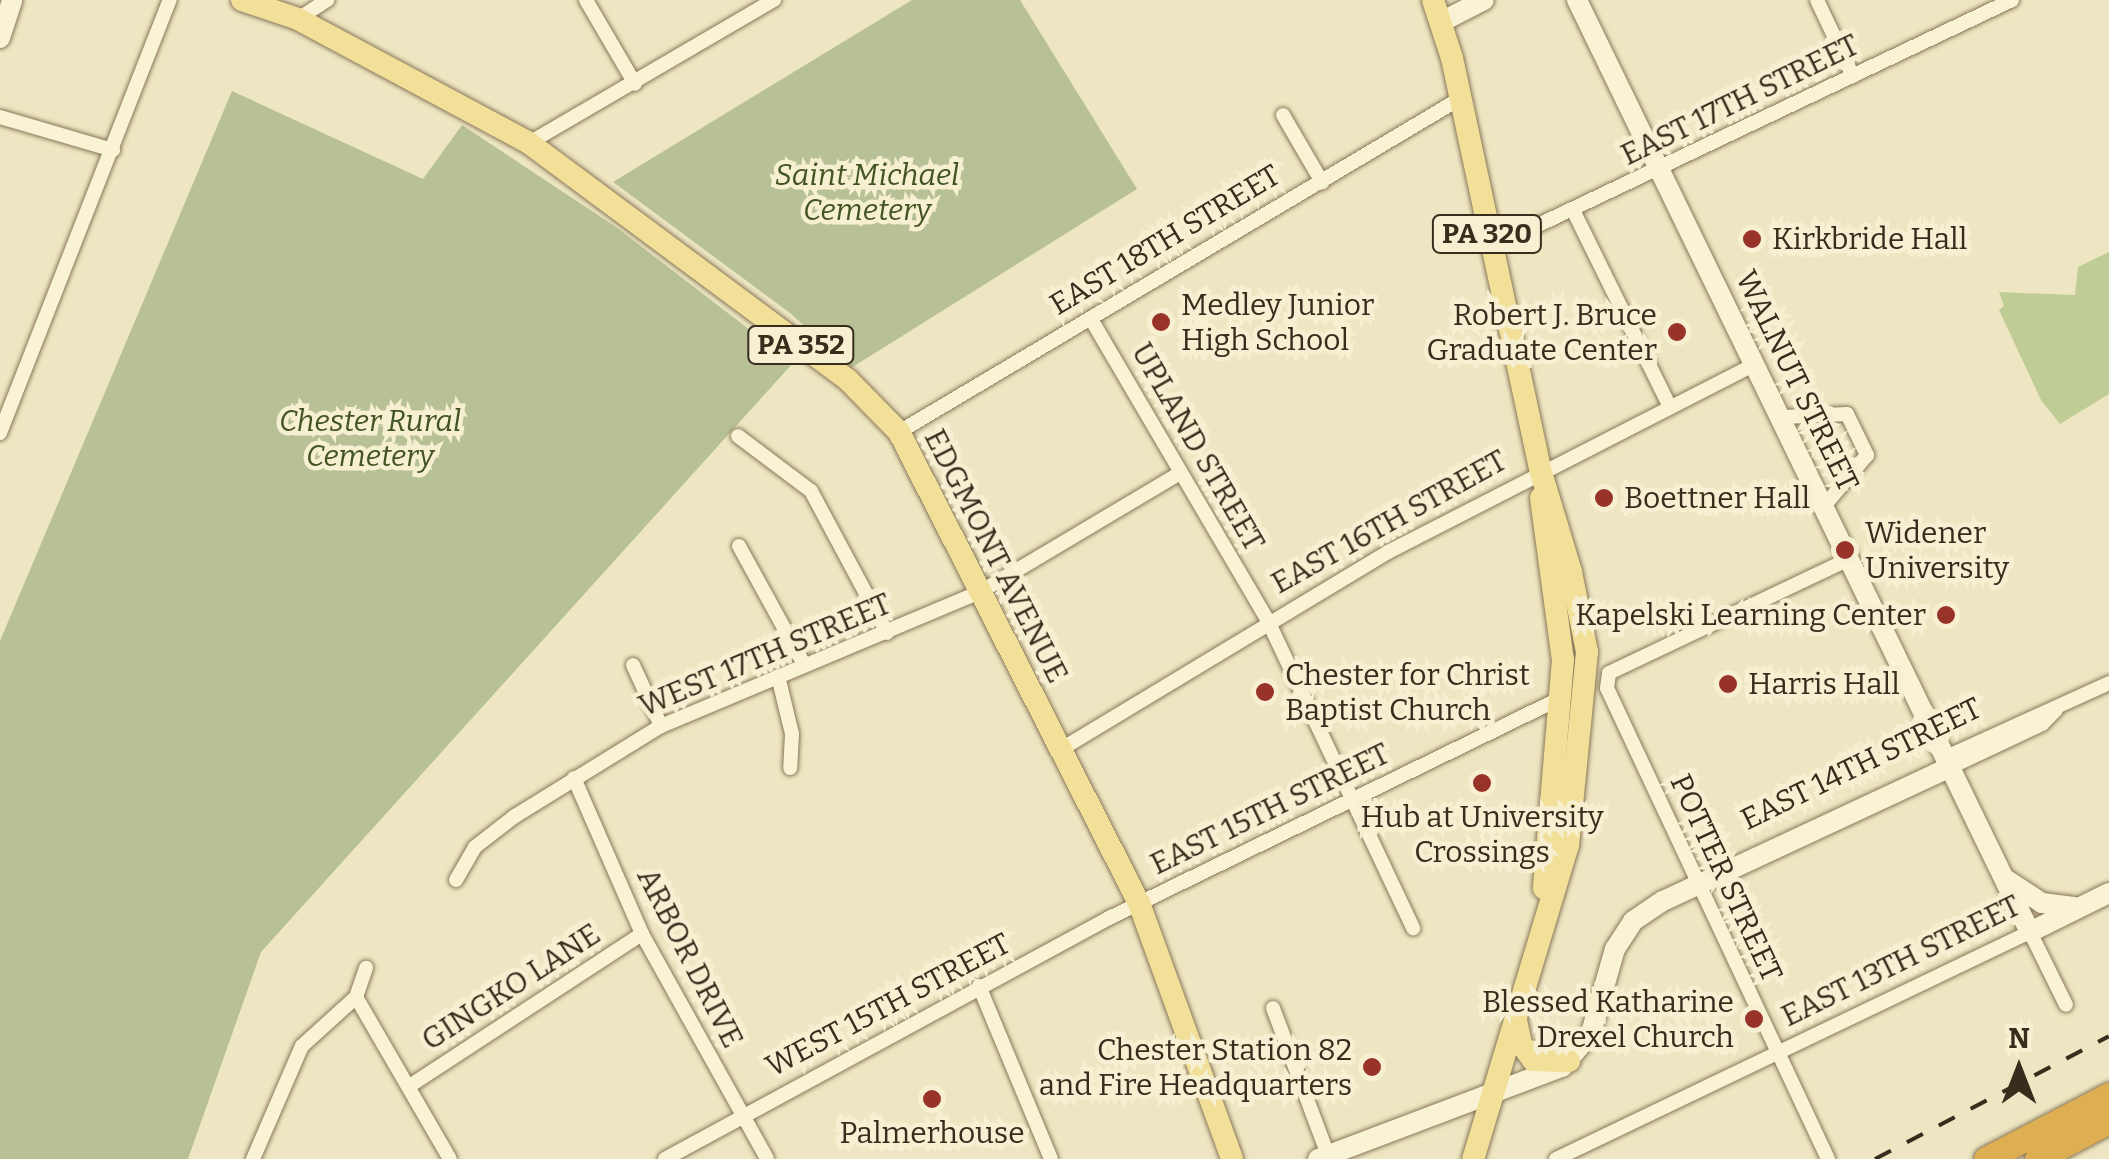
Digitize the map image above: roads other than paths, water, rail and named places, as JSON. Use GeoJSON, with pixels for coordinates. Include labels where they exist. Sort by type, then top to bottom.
{"type":"FeatureCollection","features":[{"type":"Feature","properties":{"kind":"highway"},"geometry":{"type":"LineString","coordinates":[[1986,1159],[2109,1095]]}},
{"type":"Feature","properties":{"kind":"highway"},"geometry":{"type":"LineString","coordinates":[[2037,1159],[2109,1121]]}},
{"type":"Feature","properties":{"kind":"main road","name":"EDGMONT AVENUE"},"geometry":{"type":"LineString","coordinates":[[242,0],[298,19],[529,143],[848,380],[898,432],[1139,903],[1232,1159]]}},
{"type":"Feature","properties":{"kind":"main road","name":"PA 320"},"geometry":{"type":"LineString","coordinates":[[1437,11],[1461,98],[1540,470],[1579,604],[1588,685],[1568,844],[1515,1015]]}},
{"type":"Feature","properties":{"kind":"main road","name":"PA 320"},"geometry":{"type":"LineString","coordinates":[[1536,945],[1563,697],[1540,470]]}},
{"type":"Feature","properties":{"kind":"main road"},"geometry":{"type":"LineString","coordinates":[[1515,1015],[1524,1053],[1543,1063],[1568,1062]]}},
{"type":"Feature","properties":{"kind":"main road"},"geometry":{"type":"LineString","coordinates":[[1473,1159],[1515,1015]]}},
{"type":"Feature","properties":{"kind":"street"},"geometry":{"type":"LineString","coordinates":[[0,38],[12,0]]}},
{"type":"Feature","properties":{"kind":"street"},"geometry":{"type":"LineString","coordinates":[[0,433],[170,0]]}},
{"type":"Feature","properties":{"kind":"street"},"geometry":{"type":"LineString","coordinates":[[298,19],[327,0]]}},
{"type":"Feature","properties":{"kind":"street"},"geometry":{"type":"LineString","coordinates":[[586,0],[635,84]]}},
{"type":"Feature","properties":{"kind":"street"},"geometry":{"type":"LineString","coordinates":[[529,143],[774,0]]}},
{"type":"Feature","properties":{"kind":"street"},"geometry":{"type":"LineString","coordinates":[[1437,11],[1484,0]]}},
{"type":"Feature","properties":{"kind":"street","name":"WALNUT STREET"},"geometry":{"type":"LineString","coordinates":[[1577,0],[1784,417],[1847,560],[2066,1006]]}},
{"type":"Feature","properties":{"kind":"street"},"geometry":{"type":"LineString","coordinates":[[1591,0],[1593,29]]}},
{"type":"Feature","properties":{"kind":"street"},"geometry":{"type":"LineString","coordinates":[[1817,0],[1853,76]]}},
{"type":"Feature","properties":{"kind":"street","name":"EAST 17TH STREET"},"geometry":{"type":"LineString","coordinates":[[1490,248],[1662,170],[2012,0]]}},
{"type":"Feature","properties":{"kind":"street","name":"EAST 18TH STREET"},"geometry":{"type":"LineString","coordinates":[[898,432],[1461,98]]}},
{"type":"Feature","properties":{"kind":"street"},"geometry":{"type":"LineString","coordinates":[[1283,115],[1322,182]]}},
{"type":"Feature","properties":{"kind":"street"},"geometry":{"type":"LineString","coordinates":[[0,118],[113,150]]}},
{"type":"Feature","properties":{"kind":"street"},"geometry":{"type":"LineString","coordinates":[[1573,210],[1670,407]]}},
{"type":"Feature","properties":{"kind":"street","name":"UPLAND STREET"},"geometry":{"type":"LineString","coordinates":[[1091,319],[1268,621],[1412,928]]}},
{"type":"Feature","properties":{"kind":"street","name":"EAST 16TH STREET"},"geometry":{"type":"LineString","coordinates":[[1060,750],[1268,621],[1540,470],[1755,364]]}},
{"type":"Feature","properties":{"kind":"street"},"geometry":{"type":"LineString","coordinates":[[1784,417],[1847,414],[1867,455],[1824,505]]}},
{"type":"Feature","properties":{"kind":"street"},"geometry":{"type":"LineString","coordinates":[[738,436],[811,491],[887,633]]}},
{"type":"Feature","properties":{"kind":"street"},"geometry":{"type":"LineString","coordinates":[[982,591],[1180,473]]}},
{"type":"Feature","properties":{"kind":"street"},"geometry":{"type":"LineString","coordinates":[[739,546],[804,664]]}},
{"type":"Feature","properties":{"kind":"street","name":"POTTER STREET"},"geometry":{"type":"LineString","coordinates":[[1828,1159],[1609,700],[1609,673],[1847,560]]}},
{"type":"Feature","properties":{"kind":"street","name":"WEST 17TH STREET"},"geometry":{"type":"LineString","coordinates":[[456,880],[475,847],[574,778],[661,726],[982,591]]}},
{"type":"Feature","properties":{"kind":"street"},"geometry":{"type":"LineString","coordinates":[[633,665],[661,726]]}},
{"type":"Feature","properties":{"kind":"street"},"geometry":{"type":"LineString","coordinates":[[778,676],[792,734],[790,768]]}},
{"type":"Feature","properties":{"kind":"street","name":"EAST 15TH STREET"},"geometry":{"type":"LineString","coordinates":[[1139,903],[1588,685]]}},
{"type":"Feature","properties":{"kind":"street","name":"EAST 14TH STREET"},"geometry":{"type":"LineString","coordinates":[[1568,1062],[1591,1032],[1622,935],[1649,910],[1949,762],[2042,724],[2056,710],[2108,685]]}},
{"type":"Feature","properties":{"kind":"street","name":"ARBOR DRIVE"},"geometry":{"type":"LineString","coordinates":[[574,778],[642,934],[767,1159]]}},
{"type":"Feature","properties":{"kind":"street"},"geometry":{"type":"LineString","coordinates":[[2007,880],[2056,908],[2081,907]]}},
{"type":"Feature","properties":{"kind":"street","name":"EAST 13TH STREET"},"geometry":{"type":"LineString","coordinates":[[1556,1159],[2109,893]]}},
{"type":"Feature","properties":{"kind":"street","name":"WEST 15TH STREET"},"geometry":{"type":"LineString","coordinates":[[666,1159],[979,986],[1139,903]]}},
{"type":"Feature","properties":{"kind":"street","name":"GINGKO LANE"},"geometry":{"type":"LineString","coordinates":[[411,1085],[642,934]]}},
{"type":"Feature","properties":{"kind":"street"},"geometry":{"type":"LineString","coordinates":[[253,1159],[302,1046],[356,997],[366,968]]}},
{"type":"Feature","properties":{"kind":"street"},"geometry":{"type":"LineString","coordinates":[[979,986],[1051,1159]]}},
{"type":"Feature","properties":{"kind":"street"},"geometry":{"type":"LineString","coordinates":[[356,997],[411,1085],[450,1159]]}},
{"type":"Feature","properties":{"kind":"street"},"geometry":{"type":"LineString","coordinates":[[1273,1008],[1323,1157],[1489,1100],[1568,1062]]}},
{"type":"Feature","properties":{"kind":"railway"},"geometry":{"type":"LineString","coordinates":[[1875,1159],[2109,1036]]}},
{"type":"Feature","properties":{"kind":"place","name":"Kirkbride Hall"},"geometry":{"type":"Point","coordinates":[1752,239]}},
{"type":"Feature","properties":{"kind":"place","name":"Medley Junior High School"},"geometry":{"type":"Point","coordinates":[1161,322]}},
{"type":"Feature","properties":{"kind":"place","name":"Robert J. Bruce Graduate Center"},"geometry":{"type":"Point","coordinates":[1677,332]}},
{"type":"Feature","properties":{"kind":"place","name":"Boettner Hall"},"geometry":{"type":"Point","coordinates":[1604,498]}},
{"type":"Feature","properties":{"kind":"place","name":"Widener University"},"geometry":{"type":"Point","coordinates":[1845,550]}},
{"type":"Feature","properties":{"kind":"place","name":"Kapelski Learning Center"},"geometry":{"type":"Point","coordinates":[1946,615]}},
{"type":"Feature","properties":{"kind":"place","name":"Harris Hall"},"geometry":{"type":"Point","coordinates":[1728,684]}},
{"type":"Feature","properties":{"kind":"place","name":"Chester for Christ Baptist Church"},"geometry":{"type":"Point","coordinates":[1265,692]}},
{"type":"Feature","properties":{"kind":"place","name":"Hub at University Crossings"},"geometry":{"type":"Point","coordinates":[1482,783]}},
{"type":"Feature","properties":{"kind":"place","name":"Blessed Katharine Drexel Church"},"geometry":{"type":"Point","coordinates":[1754,1019]}},
{"type":"Feature","properties":{"kind":"place","name":"Chester Station 82 and Fire Headquarters"},"geometry":{"type":"Point","coordinates":[1372,1067]}},
{"type":"Feature","properties":{"kind":"place","name":"Palmerhouse"},"geometry":{"type":"Point","coordinates":[932,1099]}},
{"type":"Feature","properties":{"kind":"park label","name":"Saint Michael Cemetery"},"geometry":{"type":"Point","coordinates":[867,192]}},
{"type":"Feature","properties":{"kind":"park label","name":"Chester Rural Cemetery"},"geometry":{"type":"Point","coordinates":[370,438]}}]}
